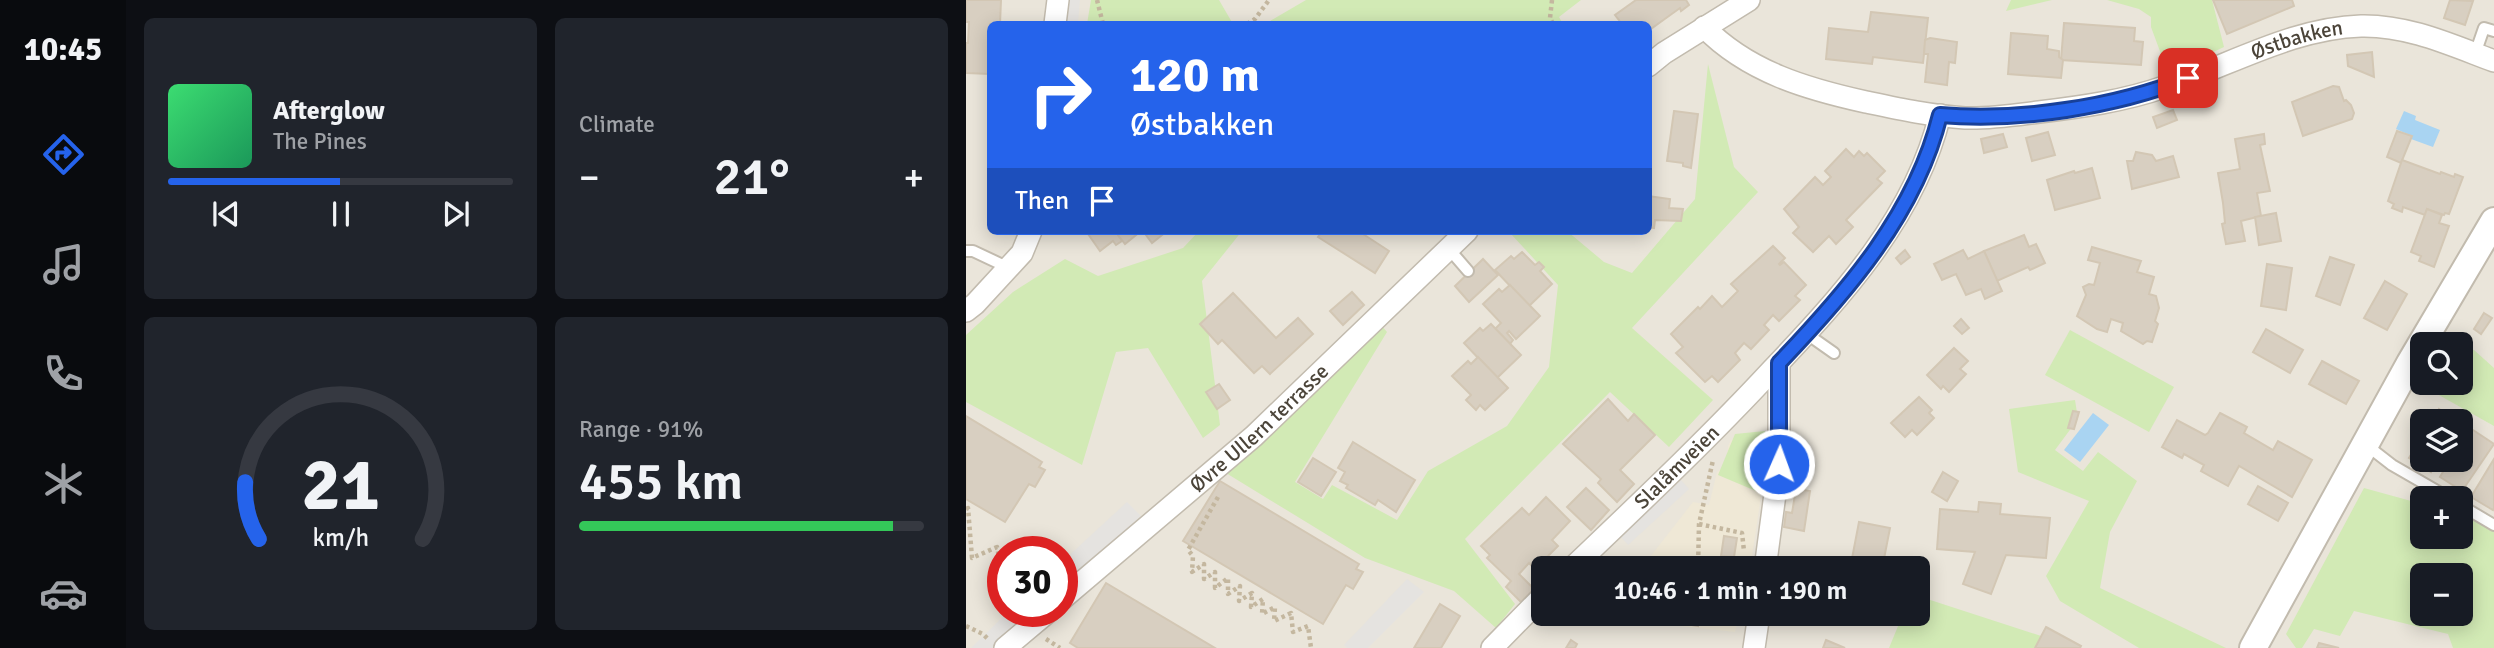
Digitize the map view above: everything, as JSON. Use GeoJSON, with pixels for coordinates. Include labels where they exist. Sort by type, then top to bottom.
{"type":"FeatureCollection","features":[{"type":"Feature","properties":{"kind":"street"},"geometry":{"type":"LineString","coordinates":[[1055,21],[1058,0]]}},
{"type":"Feature","properties":{"kind":"street"},"geometry":{"type":"LineString","coordinates":[[1652,63],[1749,0]]}},
{"type":"Feature","properties":{"kind":"street","name":"Østbakken"},"geometry":{"type":"LineString","coordinates":[[1704,27],[1739,57],[1760,69],[1796,83],[1836,96],[1900,110],[1940,115],[1998,117],[2076,108],[2123,99],[2164,88],[2292,39],[2358,26],[2402,29],[2484,57]]}},
{"type":"Feature","properties":{"kind":"street","name":"Slalåmveien"},"geometry":{"type":"LineString","coordinates":[[1585,556],[1712,435],[1807,334],[1876,250],[1917,181],[1929,154],[1940,115]]}},
{"type":"Feature","properties":{"kind":"street"},"geometry":{"type":"LineString","coordinates":[[2253,648],[2365,444],[2494,221]]}},
{"type":"Feature","properties":{"kind":"street"},"geometry":{"type":"LineString","coordinates":[[966,311],[1022,253],[1029,235]]}},
{"type":"Feature","properties":{"kind":"street","name":"Øvre Ullern terrasse"},"geometry":{"type":"LineString","coordinates":[[1078,586],[1254,436],[1463,235]]}},
{"type":"Feature","properties":{"kind":"street"},"geometry":{"type":"LineString","coordinates":[[1767,556],[1779,464],[1779,363]]}},
{"type":"Feature","properties":{"kind":"street"},"geometry":{"type":"LineString","coordinates":[[1492,648],[1531,608]]}},
{"type":"Feature","properties":{"kind":"street"},"geometry":{"type":"LineString","coordinates":[[1754,648],[1757,626]]}},
{"type":"Feature","properties":{"kind":"street"},"geometry":{"type":"LineString","coordinates":[[1003,648],[1029,627]]}},
{"type":"Feature","properties":{"kind":"lane"},"geometry":{"type":"LineString","coordinates":[[2484,57],[2484,28],[2494,31]]}},
{"type":"Feature","properties":{"kind":"lane"},"geometry":{"type":"LineString","coordinates":[[1449,249],[1468,271]]}},
{"type":"Feature","properties":{"kind":"lane"},"geometry":{"type":"LineString","coordinates":[[966,251],[973,251],[1009,268]]}},
{"type":"Feature","properties":{"kind":"lane"},"geometry":{"type":"LineString","coordinates":[[1807,334],[1834,353]]}},
{"type":"Feature","properties":{"kind":"lane"},"geometry":{"type":"LineString","coordinates":[[2365,444],[2392,465],[2428,486]]}},
{"type":"Feature","properties":{"kind":"lane"},"geometry":{"type":"LineString","coordinates":[[2473,512],[2494,524]]}},
{"type":"Feature","properties":{"kind":"path"},"geometry":{"type":"LineString","coordinates":[[1097,0],[1102,21]]}},
{"type":"Feature","properties":{"kind":"path"},"geometry":{"type":"LineString","coordinates":[[1252,21],[1269,0]]}},
{"type":"Feature","properties":{"kind":"path"},"geometry":{"type":"LineString","coordinates":[[1552,0],[1552,21]]}},
{"type":"Feature","properties":{"kind":"path"},"geometry":{"type":"LineString","coordinates":[[1698,556],[1699,524],[1713,465],[1712,435]]}},
{"type":"Feature","properties":{"kind":"path"},"geometry":{"type":"LineString","coordinates":[[1215,470],[1228,479],[1188,550],[1193,556],[1192,572],[1204,564],[1204,579],[1215,572],[1215,588],[1228,578],[1228,594],[1240,586],[1239,601],[1252,593],[1251,607],[1263,599],[1262,614],[1275,607],[1274,621],[1291,613],[1293,632],[1308,626],[1311,648]]}},
{"type":"Feature","properties":{"kind":"path"},"geometry":{"type":"LineString","coordinates":[[966,509],[968,508],[972,558],[987,551]]}},
{"type":"Feature","properties":{"kind":"path"},"geometry":{"type":"LineString","coordinates":[[1699,524],[1742,533],[1745,555]]}},
{"type":"Feature","properties":{"kind":"path"},"geometry":{"type":"LineString","coordinates":[[966,626],[1003,648]]}},
{"type":"Feature","properties":{"kind":"shaded area"},"geometry":{"type":"Polygon","coordinates":[[[966,0],[2494,0],[2494,648],[966,648],[966,0]]]}},
{"type":"Feature","properties":{"kind":"shaded area"},"geometry":{"type":"Polygon","coordinates":[[[1062,0],[1080,0],[1078,21],[1059,21],[1062,0]]]}},
{"type":"Feature","properties":{"kind":"shaded area"},"geometry":{"type":"Polygon","coordinates":[[[1746,435],[1761,438],[1765,444],[1752,556],[1651,556],[1693,502],[1709,505],[1717,472],[1727,463],[1731,440],[1746,435]]]}},
{"type":"Feature","properties":{"kind":"shaded area"},"geometry":{"type":"Polygon","coordinates":[[[1681,480],[1689,489],[1628,545],[1620,536],[1681,480]]]}},
{"type":"Feature","properties":{"kind":"shaded area"},"geometry":{"type":"Polygon","coordinates":[[[1127,502],[1141,516],[1078,576],[1078,547],[1127,502]]]}},
{"type":"Feature","properties":{"kind":"shaded area"},"geometry":{"type":"Polygon","coordinates":[[[1407,579],[1424,592],[1368,648],[1347,648],[1344,645],[1407,579]]]}},
{"type":"Feature","properties":{"kind":"shaded area"},"geometry":{"type":"Polygon","coordinates":[[[1680,626],[1737,626],[1735,632],[1680,626]]]}},
{"type":"Feature","properties":{"kind":"shaded area"},"geometry":{"type":"Polygon","coordinates":[[[993,627],[1025,627],[1003,648],[971,648],[993,627]]]}},
{"type":"Feature","properties":{"kind":"green space"},"geometry":{"type":"Polygon","coordinates":[[[1091,0],[1219,0],[1231,21],[1088,21],[1091,0]]]}},
{"type":"Feature","properties":{"kind":"green space"},"geometry":{"type":"Polygon","coordinates":[[[1306,0],[1581,0],[1559,17],[1561,21],[1270,21],[1306,0]]]}},
{"type":"Feature","properties":{"kind":"green space"},"geometry":{"type":"Polygon","coordinates":[[[2011,0],[2052,0],[2006,11],[2011,0]]]}},
{"type":"Feature","properties":{"kind":"green space"},"geometry":{"type":"Polygon","coordinates":[[[2107,0],[2212,0],[2224,47],[2168,73],[2151,27],[2151,17],[2139,9],[2107,0]]]}},
{"type":"Feature","properties":{"kind":"green space"},"geometry":{"type":"Polygon","coordinates":[[[1708,64],[1734,167],[1758,192],[1632,328],[1713,400],[1669,447],[1610,392],[1465,539],[1515,604],[1496,628],[1454,591],[1365,558],[1226,473],[1380,324],[1387,332],[1295,482],[1323,499],[1332,485],[1397,520],[1428,471],[1507,426],[1549,367],[1558,285],[1512,235],[1572,235],[1604,262],[1632,273],[1695,199],[1708,64]]]}},
{"type":"Feature","properties":{"kind":"green space"},"geometry":{"type":"Polygon","coordinates":[[[1195,235],[1239,235],[1202,281],[1220,425],[1203,438],[1148,348],[1116,352],[1082,465],[966,402],[966,335],[1013,292],[1065,259],[1098,276],[1183,248],[1195,235]]]}},
{"type":"Feature","properties":{"kind":"green space"},"geometry":{"type":"Polygon","coordinates":[[[2070,330],[2174,387],[2149,432],[2045,375],[2070,330]]]}},
{"type":"Feature","properties":{"kind":"green space"},"geometry":{"type":"Polygon","coordinates":[[[2473,350],[2494,368],[2494,426],[2473,414],[2473,409],[2464,409],[2439,395],[2473,395],[2473,350]]]}},
{"type":"Feature","properties":{"kind":"green space"},"geometry":{"type":"Polygon","coordinates":[[[2075,400],[2078,419],[2055,450],[2083,471],[2098,452],[2137,481],[2110,532],[2100,588],[2226,648],[2139,648],[2060,601],[2046,576],[2089,501],[2018,472],[2009,409],[2075,400]]]}},
{"type":"Feature","properties":{"kind":"green space"},"geometry":{"type":"Polygon","coordinates":[[[1765,431],[1756,491],[1718,475],[1735,434],[1765,431]]]}},
{"type":"Feature","properties":{"kind":"green space"},"geometry":{"type":"Polygon","coordinates":[[[2364,488],[2410,501],[2410,549],[2473,549],[2473,518],[2494,524],[2494,648],[2453,648],[2448,634],[2415,626],[2473,626],[2473,563],[2410,563],[2410,625],[2354,611],[2340,636],[2314,629],[2302,648],[2296,648],[2286,634],[2364,488]]]}},
{"type":"Feature","properties":{"kind":"green space"},"geometry":{"type":"Polygon","coordinates":[[[1930,600],[2078,648],[1889,648],[1898,626],[1930,626],[1930,600]]]}},
{"type":"Feature","properties":{"kind":"water"},"geometry":{"type":"Polygon","coordinates":[[[2404,111],[2416,116],[2415,120],[2440,130],[2433,147],[2411,139],[2412,136],[2396,129],[2404,111]]]}},
{"type":"Feature","properties":{"kind":"water"},"geometry":{"type":"Polygon","coordinates":[[[2093,413],[2109,425],[2080,462],[2064,450],[2093,413]]]}},
{"type":"Feature","properties":{"kind":"building"},"geometry":{"type":"Polygon","coordinates":[[[966,0],[1001,0],[1000,21],[987,21],[987,74],[966,73],[969,22],[966,22],[966,0]]]}},
{"type":"Feature","properties":{"kind":"building"},"geometry":{"type":"Polygon","coordinates":[[[1636,0],[1686,0],[1689,5],[1681,11],[1680,8],[1652,28],[1652,21],[1620,21],[1615,15],[1636,0]]]}},
{"type":"Feature","properties":{"kind":"building"},"geometry":{"type":"Polygon","coordinates":[[[2213,0],[2292,0],[2294,6],[2227,34],[2213,0]]]}},
{"type":"Feature","properties":{"kind":"building"},"geometry":{"type":"Polygon","coordinates":[[[2450,0],[2473,1],[2465,25],[2444,18],[2450,0]]]}},
{"type":"Feature","properties":{"kind":"building"},"geometry":{"type":"Polygon","coordinates":[[[1871,12],[1928,18],[1923,63],[1873,57],[1872,64],[1826,59],[1829,28],[1868,32],[1871,12]]]}},
{"type":"Feature","properties":{"kind":"building"},"geometry":{"type":"Polygon","coordinates":[[[2064,23],[2135,28],[2134,41],[2143,42],[2141,65],[2061,60],[2064,23]]]}},
{"type":"Feature","properties":{"kind":"building"},"geometry":{"type":"Polygon","coordinates":[[[2011,33],[2048,36],[2047,49],[2059,51],[2059,57],[2063,60],[2061,78],[2008,74],[2011,33]]]}},
{"type":"Feature","properties":{"kind":"building"},"geometry":{"type":"Polygon","coordinates":[[[1930,38],[1957,42],[1955,63],[1949,62],[1947,85],[1925,82],[1928,54],[1924,54],[1925,40],[1930,38]]]}},
{"type":"Feature","properties":{"kind":"building"},"geometry":{"type":"Polygon","coordinates":[[[2372,52],[2374,77],[2348,66],[2347,55],[2372,52]]]}},
{"type":"Feature","properties":{"kind":"building"},"geometry":{"type":"Polygon","coordinates":[[[2333,86],[2339,87],[2344,101],[2351,105],[2354,113],[2352,119],[2303,136],[2292,102],[2333,86]]]}},
{"type":"Feature","properties":{"kind":"building"},"geometry":{"type":"Polygon","coordinates":[[[2173,110],[2177,120],[2157,128],[2153,117],[2173,110]]]}},
{"type":"Feature","properties":{"kind":"building"},"geometry":{"type":"Polygon","coordinates":[[[1674,111],[1698,114],[1691,168],[1683,166],[1683,163],[1667,161],[1674,111]]]}},
{"type":"Feature","properties":{"kind":"building"},"geometry":{"type":"Polygon","coordinates":[[[2397,131],[2412,136],[2401,163],[2387,157],[2397,131]]]}},
{"type":"Feature","properties":{"kind":"building"},"geometry":{"type":"Polygon","coordinates":[[[2048,132],[2055,155],[2032,161],[2026,138],[2048,132]]]}},
{"type":"Feature","properties":{"kind":"building"},"geometry":{"type":"Polygon","coordinates":[[[2003,134],[2007,147],[1984,153],[1981,139],[2003,134]]]}},
{"type":"Feature","properties":{"kind":"building"},"geometry":{"type":"Polygon","coordinates":[[[2264,134],[2265,144],[2260,145],[2270,191],[2257,193],[2261,216],[2241,221],[2245,241],[2226,244],[2218,173],[2240,169],[2235,139],[2264,134]]]}},
{"type":"Feature","properties":{"kind":"building"},"geometry":{"type":"Polygon","coordinates":[[[1846,149],[1854,157],[1859,151],[1864,156],[1867,153],[1885,171],[1877,179],[1882,183],[1846,220],[1853,227],[1836,244],[1829,236],[1813,252],[1793,233],[1799,227],[1784,209],[1815,177],[1823,185],[1831,177],[1825,171],[1846,149]]]}},
{"type":"Feature","properties":{"kind":"building"},"geometry":{"type":"Polygon","coordinates":[[[2136,152],[2152,155],[2156,161],[2173,156],[2179,177],[2132,189],[2127,161],[2133,161],[2136,152]]]}},
{"type":"Feature","properties":{"kind":"building"},"geometry":{"type":"Polygon","coordinates":[[[2402,160],[2440,174],[2441,172],[2463,177],[2449,214],[2427,209],[2425,215],[2403,207],[2402,212],[2392,208],[2394,204],[2388,201],[2402,160]]]}},
{"type":"Feature","properties":{"kind":"building"},"geometry":{"type":"Polygon","coordinates":[[[2092,168],[2100,198],[2055,210],[2047,180],[2092,168]]]}},
{"type":"Feature","properties":{"kind":"building"},"geometry":{"type":"Polygon","coordinates":[[[1652,197],[1670,199],[1669,208],[1683,209],[1681,221],[1655,220],[1654,228],[1652,197]]]}},
{"type":"Feature","properties":{"kind":"building"},"geometry":{"type":"Polygon","coordinates":[[[2427,209],[2442,215],[2439,223],[2449,226],[2434,267],[2419,261],[2421,256],[2411,252],[2427,209]]]}},
{"type":"Feature","properties":{"kind":"building"},"geometry":{"type":"Polygon","coordinates":[[[2276,213],[2281,241],[2259,245],[2255,217],[2276,213]]]}},
{"type":"Feature","properties":{"kind":"building"},"geometry":{"type":"Polygon","coordinates":[[[1089,235],[1118,235],[1122,241],[1116,245],[1113,241],[1100,251],[1089,235]]]}},
{"type":"Feature","properties":{"kind":"building"},"geometry":{"type":"Polygon","coordinates":[[[1118,235],[1136,235],[1125,244],[1118,235]]]}},
{"type":"Feature","properties":{"kind":"building"},"geometry":{"type":"Polygon","coordinates":[[[1146,235],[1162,235],[1152,243],[1146,235]]]}},
{"type":"Feature","properties":{"kind":"building"},"geometry":{"type":"Polygon","coordinates":[[[1365,235],[1389,251],[1375,273],[1318,237],[1365,235]]]}},
{"type":"Feature","properties":{"kind":"building"},"geometry":{"type":"Polygon","coordinates":[[[2024,235],[2029,247],[2036,244],[2045,263],[2030,270],[2028,267],[1997,281],[1984,251],[2024,235]]]}},
{"type":"Feature","properties":{"kind":"building"},"geometry":{"type":"Polygon","coordinates":[[[1773,246],[1785,258],[1779,264],[1784,262],[1806,285],[1795,296],[1800,300],[1779,321],[1773,315],[1764,325],[1769,330],[1751,349],[1744,343],[1735,353],[1740,360],[1718,382],[1712,376],[1705,382],[1676,353],[1683,347],[1671,334],[1712,296],[1722,307],[1738,291],[1731,284],[1773,246]]]}},
{"type":"Feature","properties":{"kind":"building"},"geometry":{"type":"Polygon","coordinates":[[[2092,247],[2141,261],[2137,272],[2154,277],[2149,294],[2156,296],[2159,308],[2155,321],[2158,324],[2152,342],[2143,344],[2121,331],[2123,323],[2111,319],[2107,332],[2077,316],[2086,295],[2083,287],[2094,285],[2100,263],[2088,260],[2092,247]]]}},
{"type":"Feature","properties":{"kind":"building"},"geometry":{"type":"Polygon","coordinates":[[[1905,250],[1910,257],[1901,264],[1896,258],[1905,250]]]}},
{"type":"Feature","properties":{"kind":"building"},"geometry":{"type":"Polygon","coordinates":[[[1963,250],[1968,259],[1984,251],[2002,291],[1985,299],[1981,289],[1966,295],[1956,274],[1942,280],[1934,264],[1963,250]]]}},
{"type":"Feature","properties":{"kind":"building"},"geometry":{"type":"Polygon","coordinates":[[[1522,252],[1535,265],[1539,262],[1544,267],[1540,271],[1552,284],[1529,306],[1495,270],[1511,256],[1514,259],[1522,252]]]}},
{"type":"Feature","properties":{"kind":"building"},"geometry":{"type":"Polygon","coordinates":[[[2330,257],[2354,265],[2340,305],[2316,296],[2330,257]]]}},
{"type":"Feature","properties":{"kind":"building"},"geometry":{"type":"Polygon","coordinates":[[[1483,259],[1498,275],[1469,302],[1455,286],[1483,259]]]}},
{"type":"Feature","properties":{"kind":"building"},"geometry":{"type":"Polygon","coordinates":[[[2267,264],[2292,268],[2286,310],[2261,306],[2267,264]]]}},
{"type":"Feature","properties":{"kind":"building"},"geometry":{"type":"Polygon","coordinates":[[[2385,281],[2407,294],[2387,330],[2364,318],[2385,281]]]}},
{"type":"Feature","properties":{"kind":"building"},"geometry":{"type":"Polygon","coordinates":[[[1510,285],[1540,316],[1516,339],[1509,331],[1507,333],[1513,340],[1510,344],[1495,329],[1501,323],[1483,304],[1499,289],[1502,292],[1510,285]]]}},
{"type":"Feature","properties":{"kind":"building"},"geometry":{"type":"Polygon","coordinates":[[[1352,292],[1364,305],[1343,325],[1330,311],[1352,292]]]}},
{"type":"Feature","properties":{"kind":"building"},"geometry":{"type":"Polygon","coordinates":[[[1233,293],[1276,338],[1298,318],[1313,334],[1270,374],[1262,366],[1254,373],[1222,340],[1218,344],[1200,324],[1233,293]]]}},
{"type":"Feature","properties":{"kind":"building"},"geometry":{"type":"Polygon","coordinates":[[[2484,313],[2492,318],[2481,334],[2474,329],[2484,313]]]}},
{"type":"Feature","properties":{"kind":"building"},"geometry":{"type":"Polygon","coordinates":[[[1961,319],[1969,328],[1962,334],[1954,326],[1961,319]]]}},
{"type":"Feature","properties":{"kind":"building"},"geometry":{"type":"Polygon","coordinates":[[[1491,324],[1521,355],[1497,378],[1464,343],[1480,328],[1483,331],[1491,324]]]}},
{"type":"Feature","properties":{"kind":"building"},"geometry":{"type":"Polygon","coordinates":[[[2266,329],[2303,350],[2290,373],[2253,352],[2266,329]]]}},
{"type":"Feature","properties":{"kind":"building"},"geometry":{"type":"Polygon","coordinates":[[[1954,348],[1968,361],[1960,369],[1966,374],[1949,392],[1943,386],[1941,389],[1927,375],[1954,348]]]}},
{"type":"Feature","properties":{"kind":"building"},"geometry":{"type":"Polygon","coordinates":[[[1478,357],[1508,388],[1485,410],[1480,405],[1476,410],[1466,400],[1471,395],[1452,376],[1468,361],[1471,364],[1478,357]]]}},
{"type":"Feature","properties":{"kind":"building"},"geometry":{"type":"Polygon","coordinates":[[[2322,361],[2359,381],[2346,404],[2309,384],[2322,361]]]}},
{"type":"Feature","properties":{"kind":"building"},"geometry":{"type":"Polygon","coordinates":[[[1219,384],[1230,400],[1217,409],[1206,392],[1219,384]]]}},
{"type":"Feature","properties":{"kind":"building"},"geometry":{"type":"Polygon","coordinates":[[[1919,397],[1932,410],[1929,413],[1934,418],[1917,435],[1912,430],[1905,437],[1891,423],[1919,397]]]}},
{"type":"Feature","properties":{"kind":"building"},"geometry":{"type":"Polygon","coordinates":[[[1608,399],[1628,421],[1634,414],[1655,435],[1620,470],[1634,484],[1617,502],[1598,483],[1601,479],[1563,444],[1608,399]]]}},
{"type":"Feature","properties":{"kind":"building"},"geometry":{"type":"Polygon","coordinates":[[[2073,411],[2079,412],[2074,429],[2068,428],[2073,411]]]}},
{"type":"Feature","properties":{"kind":"building"},"geometry":{"type":"Polygon","coordinates":[[[2220,413],[2247,427],[2244,433],[2273,450],[2278,441],[2312,460],[2292,497],[2239,466],[2228,486],[2201,471],[2204,465],[2184,454],[2182,458],[2162,447],[2177,420],[2205,435],[2220,413]]]}},
{"type":"Feature","properties":{"kind":"building"},"geometry":{"type":"Polygon","coordinates":[[[966,416],[1042,462],[1039,467],[1045,470],[1035,487],[1029,484],[1005,522],[966,499],[966,416]]]}},
{"type":"Feature","properties":{"kind":"building"},"geometry":{"type":"Polygon","coordinates":[[[2473,430],[2494,444],[2465,486],[2454,486],[2440,477],[2443,472],[2473,472],[2473,430]]]}},
{"type":"Feature","properties":{"kind":"building"},"geometry":{"type":"Polygon","coordinates":[[[1353,442],[1415,480],[1396,512],[1378,500],[1375,505],[1346,488],[1348,485],[1340,481],[1345,472],[1338,468],[1353,442]]]}},
{"type":"Feature","properties":{"kind":"building"},"geometry":{"type":"Polygon","coordinates":[[[1313,458],[1336,472],[1321,496],[1298,482],[1313,458]]]}},
{"type":"Feature","properties":{"kind":"building"},"geometry":{"type":"Polygon","coordinates":[[[2494,459],[2493,510],[2473,498],[2473,494],[2494,459]]]}},
{"type":"Feature","properties":{"kind":"building"},"geometry":{"type":"Polygon","coordinates":[[[1943,472],[1958,481],[1947,501],[1932,492],[1943,472]]]}},
{"type":"Feature","properties":{"kind":"building"},"geometry":{"type":"Polygon","coordinates":[[[1220,481],[1359,564],[1356,569],[1363,572],[1353,589],[1346,585],[1323,624],[1183,541],[1220,481]]]}},
{"type":"Feature","properties":{"kind":"building"},"geometry":{"type":"Polygon","coordinates":[[[2258,486],[2288,503],[2278,521],[2248,504],[2258,486]]]}},
{"type":"Feature","properties":{"kind":"building"},"geometry":{"type":"Polygon","coordinates":[[[1586,488],[1609,510],[1591,530],[1567,507],[1586,488]]]}},
{"type":"Feature","properties":{"kind":"building"},"geometry":{"type":"Polygon","coordinates":[[[1796,489],[1810,491],[1804,531],[1784,527],[1786,512],[1792,513],[1796,489]]]}},
{"type":"Feature","properties":{"kind":"building"},"geometry":{"type":"Polygon","coordinates":[[[1546,497],[1570,521],[1552,540],[1558,546],[1548,556],[1531,556],[1531,565],[1529,563],[1519,574],[1531,586],[1531,592],[1521,602],[1506,587],[1511,581],[1487,558],[1490,555],[1481,546],[1522,508],[1529,515],[1546,497]]]}},
{"type":"Feature","properties":{"kind":"building"},"geometry":{"type":"Polygon","coordinates":[[[1979,502],[2001,504],[2000,514],[2050,518],[2046,558],[2006,555],[1991,594],[1963,584],[1975,552],[1937,549],[1940,509],[1978,512],[1979,502]]]}},
{"type":"Feature","properties":{"kind":"building"},"geometry":{"type":"Polygon","coordinates":[[[1859,522],[1890,528],[1885,556],[1852,556],[1859,522]]]}},
{"type":"Feature","properties":{"kind":"building"},"geometry":{"type":"Polygon","coordinates":[[[1724,536],[1737,538],[1734,556],[1721,556],[1724,536]]]}},
{"type":"Feature","properties":{"kind":"building"},"geometry":{"type":"Polygon","coordinates":[[[1106,583],[1215,648],[1078,648],[1070,643],[1106,583]]]}},
{"type":"Feature","properties":{"kind":"building"},"geometry":{"type":"Polygon","coordinates":[[[1440,604],[1460,616],[1441,648],[1414,648],[1440,604]]]}},
{"type":"Feature","properties":{"kind":"building"},"geometry":{"type":"Polygon","coordinates":[[[2046,627],[2081,646],[2080,648],[2035,648],[2046,627]]]}},
{"type":"Feature","properties":{"kind":"building"},"geometry":{"type":"Polygon","coordinates":[[[1571,640],[1577,644],[1575,648],[1566,648],[1571,640]]]}},
{"type":"Feature","properties":{"kind":"building"},"geometry":{"type":"Polygon","coordinates":[[[1826,640],[1845,648],[1823,648],[1826,640]]]}},
{"type":"Feature","properties":{"kind":"building"},"geometry":{"type":"Polygon","coordinates":[[[2319,643],[2339,648],[2317,648],[2319,643]]]}},
{"type":"Feature","properties":{"kind":"route"},"geometry":{"type":"LineString","coordinates":[[1779,464],[1779,363],[1807,334],[1876,250],[1917,181],[1929,154],[1940,115],[1998,117],[2076,108],[2123,99],[2164,88],[2188,78]]}}]}
